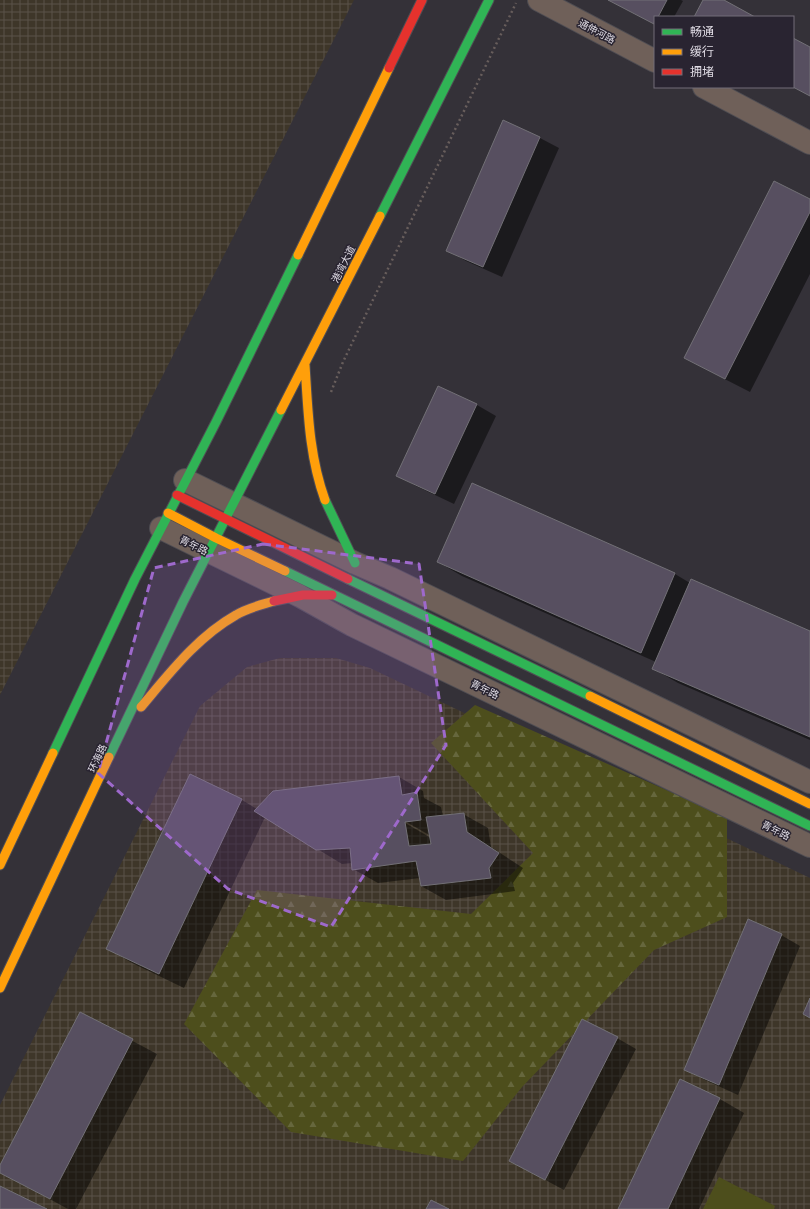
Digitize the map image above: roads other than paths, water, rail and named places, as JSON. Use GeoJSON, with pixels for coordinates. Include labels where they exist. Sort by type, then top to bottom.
{"type":"FeatureCollection","features":[{"type":"Feature","properties":{"kind":"main road"},"geometry":{"type":"LineString","coordinates":[[0,865],[135,579],[216,422],[422,0]]}},
{"type":"Feature","properties":{"kind":"main road","name":"港湾大道"},"geometry":{"type":"LineString","coordinates":[[213,545],[489,0]]}},
{"type":"Feature","properties":{"kind":"main road"},"geometry":{"type":"LineString","coordinates":[[305,364],[310,442],[319,481],[328,507],[355,563]]}},
{"type":"Feature","properties":{"kind":"main road"},"geometry":{"type":"LineString","coordinates":[[229,512],[810,804]]}},
{"type":"Feature","properties":{"kind":"main road","name":"青年路"},"geometry":{"type":"LineString","coordinates":[[213,545],[336,595],[810,826]]}},
{"type":"Feature","properties":{"kind":"main road","name":"环海路"},"geometry":{"type":"LineString","coordinates":[[0,988],[183,602],[213,545]]}},
{"type":"Feature","properties":{"kind":"main road"},"geometry":{"type":"LineString","coordinates":[[124,725],[197,644],[214,630],[238,614],[268,603],[300,596],[336,595]]}},
{"type":"Feature","properties":{"kind":"street","name":"通伸河路"},"geometry":{"type":"LineString","coordinates":[[539,0],[654,60]]}},
{"type":"Feature","properties":{"kind":"street"},"geometry":{"type":"LineString","coordinates":[[706,88],[810,143]]}},
{"type":"Feature","properties":{"kind":"street"},"geometry":{"type":"LineString","coordinates":[[181,488],[229,512],[390,578],[810,782]]}},
{"type":"Feature","properties":{"kind":"street","name":"青年路"},"geometry":{"type":"LineString","coordinates":[[165,521],[213,545],[300,596],[359,628],[810,846]]}}]}
